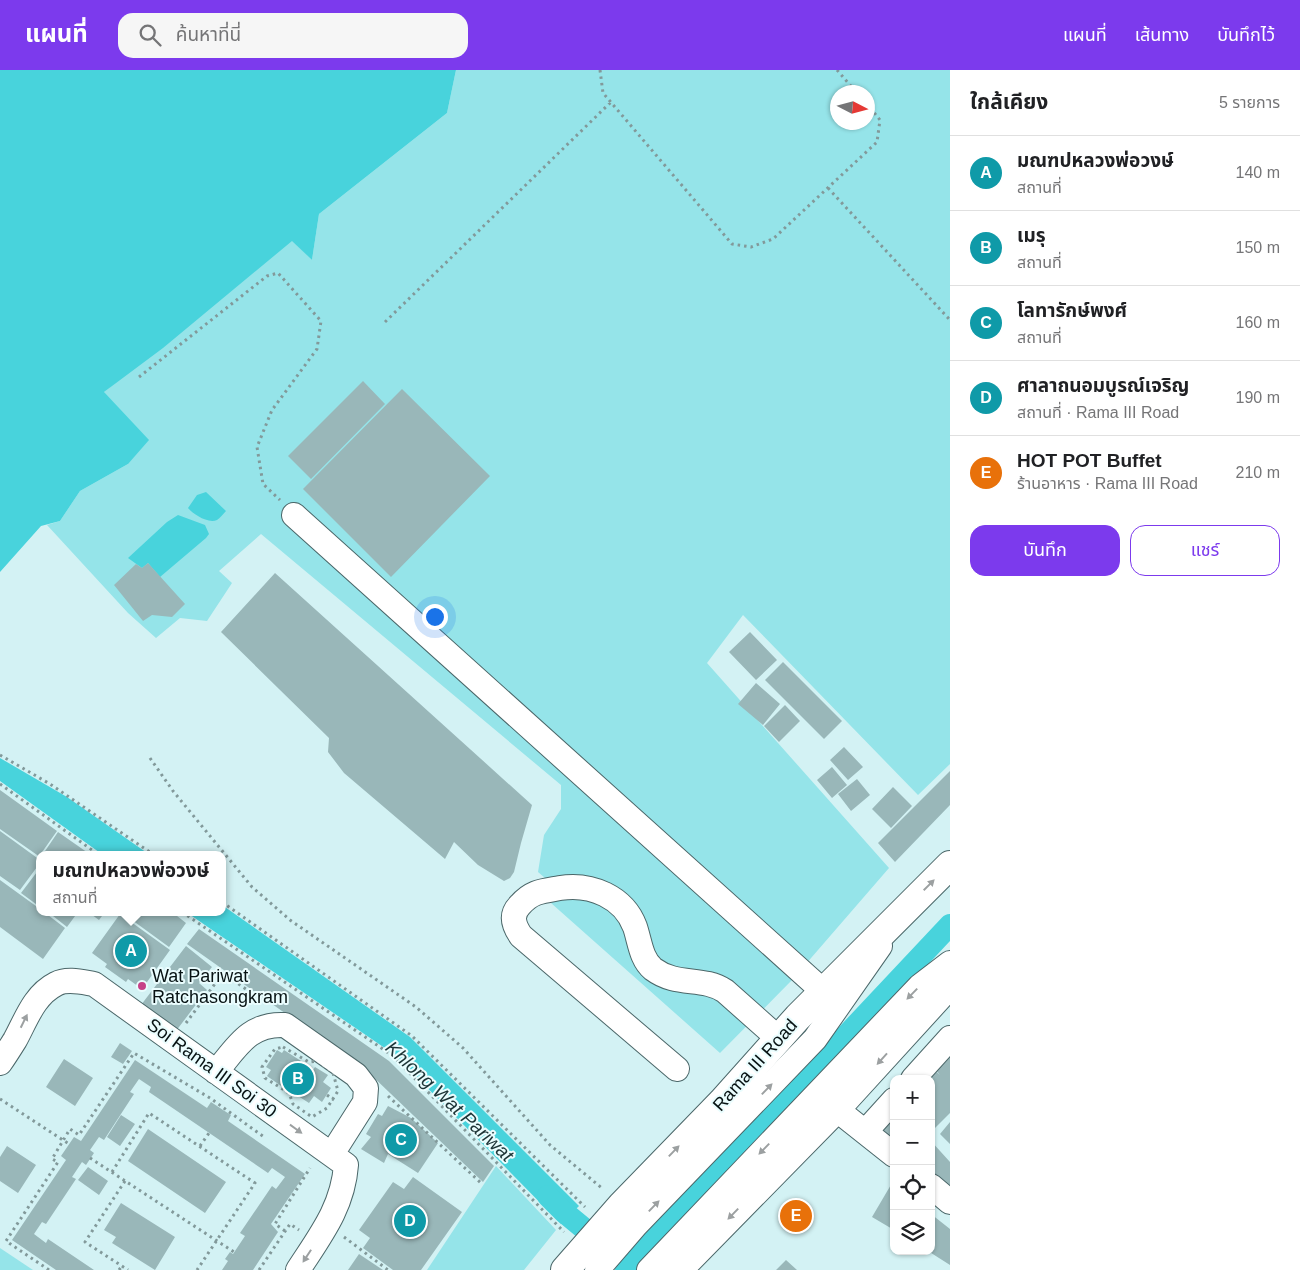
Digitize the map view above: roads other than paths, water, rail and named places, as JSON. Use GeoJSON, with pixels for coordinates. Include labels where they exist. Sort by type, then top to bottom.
{"type":"FeatureCollection","features":[{"type":"Feature","properties":{"kind":"main road","name":"Rama III Road"},"geometry":{"type":"LineString","coordinates":[[565,1270],[586,1254],[603,1224],[722,1102],[824,992],[950,865]]}},
{"type":"Feature","properties":{"kind":"main road"},"geometry":{"type":"LineString","coordinates":[[674,1264],[836,1109],[950,984]]}},
{"type":"Feature","properties":{"kind":"lane"},"geometry":{"type":"LineString","coordinates":[[294,515],[824,992]]}},
{"type":"Feature","properties":{"kind":"lane"},"geometry":{"type":"LineString","coordinates":[[677,1070],[522,936],[514,922],[515,911],[532,893],[576,886],[601,891],[611,897],[629,915],[635,928],[642,954],[651,967],[668,977],[681,981],[710,983],[717,986],[779,1039]]}},
{"type":"Feature","properties":{"kind":"lane"},"geometry":{"type":"LineString","coordinates":[[603,1224],[815,1039],[909,906]]}},
{"type":"Feature","properties":{"kind":"lane"},"geometry":{"type":"LineString","coordinates":[[649,1270],[674,1264],[920,986],[950,963]]}},
{"type":"Feature","properties":{"kind":"lane","name":"Soi Rama III Soi 30"},"geometry":{"type":"LineString","coordinates":[[0,1063],[15,1040],[28,1013],[40,996],[56,983],[73,980],[94,984],[346,1165],[345,1184],[331,1220],[298,1270]]}},
{"type":"Feature","properties":{"kind":"lane"},"geometry":{"type":"LineString","coordinates":[[216,1072],[249,1033],[273,1024],[285,1025],[356,1075],[366,1088],[365,1102],[332,1154]]}},
{"type":"Feature","properties":{"kind":"lane"},"geometry":{"type":"LineString","coordinates":[[917,1075],[950,1038]]}},
{"type":"Feature","properties":{"kind":"lane"},"geometry":{"type":"LineString","coordinates":[[865,1132],[890,1104]]}},
{"type":"Feature","properties":{"kind":"lane"},"geometry":{"type":"LineString","coordinates":[[836,1109],[890,1152]]}},
{"type":"Feature","properties":{"kind":"lane"},"geometry":{"type":"LineString","coordinates":[[935,1189],[950,1202]]}},
{"type":"Feature","properties":{"kind":"water"},"geometry":{"type":"Polygon","coordinates":[[[0,70],[456,70],[447,113],[319,214],[312,260],[292,241],[163,348],[104,392],[149,440],[128,464],[80,491],[60,521],[41,526],[0,572],[0,70]]]}},
{"type":"Feature","properties":{"kind":"water"},"geometry":{"type":"Polygon","coordinates":[[[206,492],[226,511],[217,520],[205,520],[188,508],[197,495],[206,492]]]}},
{"type":"Feature","properties":{"kind":"water"},"geometry":{"type":"Polygon","coordinates":[[[178,515],[205,525],[209,534],[160,577],[148,563],[142,568],[128,558],[167,522],[178,515]]]}},
{"type":"Feature","properties":{"kind":"water"},"geometry":{"type":"Polygon","coordinates":[[[0,758],[67,797],[144,851],[97,851],[0,781],[0,758]]]}},
{"type":"Feature","properties":{"kind":"water"},"geometry":{"type":"Polygon","coordinates":[[[226,908],[410,1037],[579,1206],[561,1224],[395,1055],[192,916],[226,916],[226,908]]]}},
{"type":"Feature","properties":{"kind":"waterway"},"geometry":{"type":"LineString","coordinates":[[626,1270],[950,925]]}},
{"type":"Feature","properties":{"kind":"waterway","name":"Khlong Wat Pariwat"},"geometry":{"type":"LineString","coordinates":[[548,1196],[564,1212],[634,1270]]}},
{"type":"Feature","properties":{"kind":"place","name":"มณฑปหลวงพ่อวงษ์"},"geometry":{"type":"Point","coordinates":[131,951]}},
{"type":"Feature","properties":{"kind":"place","name":"Wat Pariwat Ratchasongkram"},"geometry":{"type":"Point","coordinates":[142,986]}},
{"type":"Feature","properties":{"kind":"place","name":"เมรุ"},"geometry":{"type":"Point","coordinates":[298,1079]}},
{"type":"Feature","properties":{"kind":"place","name":"โลทารักษ์พงศ์"},"geometry":{"type":"Point","coordinates":[401,1140]}},
{"type":"Feature","properties":{"kind":"place","name":"HOT POT Buffet"},"geometry":{"type":"Point","coordinates":[796,1216]}},
{"type":"Feature","properties":{"kind":"place","name":"ศาลาถนอมบูรณ์เจริญ"},"geometry":{"type":"Point","coordinates":[410,1221]}}]}
